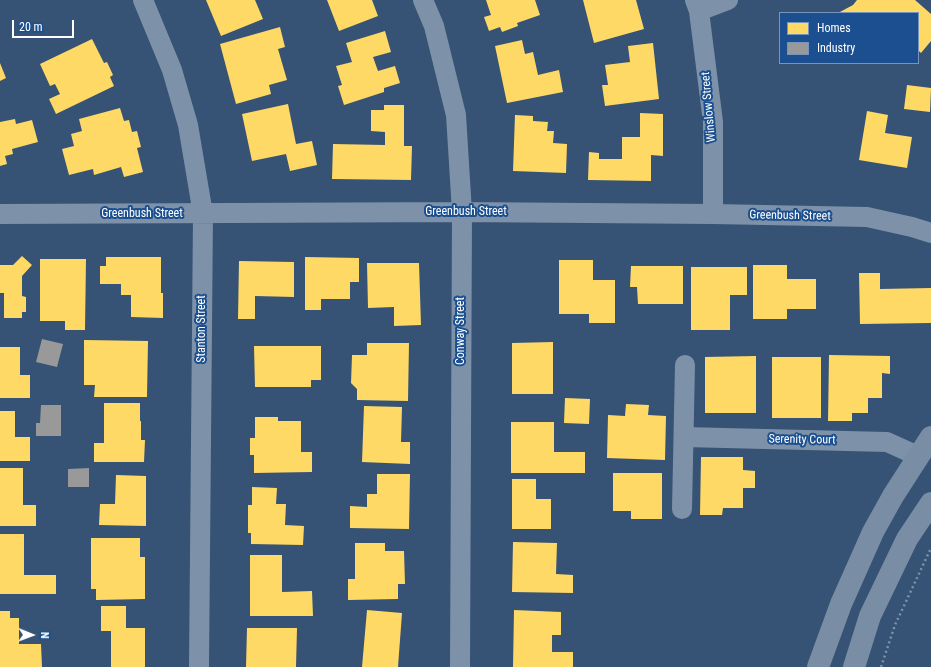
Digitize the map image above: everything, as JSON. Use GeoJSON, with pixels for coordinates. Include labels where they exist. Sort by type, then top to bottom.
{"type":"FeatureCollection","features":[{"type":"Feature","properties":{"kind":"main road"},"geometry":{"type":"LineString","coordinates":[[818,667],[841,604],[872,532],[931,437]]}},
{"type":"Feature","properties":{"kind":"main road"},"geometry":{"type":"LineString","coordinates":[[854,667],[870,616],[907,539],[931,503]]}},
{"type":"Feature","properties":{"kind":"street","name":"Stanton Street"},"geometry":{"type":"LineString","coordinates":[[143,0],[172,70],[188,125],[203,214],[199,667]]}},
{"type":"Feature","properties":{"kind":"street","name":"Conway Street"},"geometry":{"type":"LineString","coordinates":[[423,0],[434,26],[456,115],[462,212],[460,667]]}},
{"type":"Feature","properties":{"kind":"street"},"geometry":{"type":"LineString","coordinates":[[697,5],[728,0]]}},
{"type":"Feature","properties":{"kind":"street","name":"Winslow Street"},"geometry":{"type":"LineString","coordinates":[[697,5],[713,122],[713,214]]}},
{"type":"Feature","properties":{"kind":"street","name":"Greenbush Street"},"geometry":{"type":"LineString","coordinates":[[0,214],[462,212],[867,217],[912,227],[931,233]]}},
{"type":"Feature","properties":{"kind":"street"},"geometry":{"type":"LineString","coordinates":[[682,509],[684,365]]}},
{"type":"Feature","properties":{"kind":"street","name":"Serenity Court"},"geometry":{"type":"LineString","coordinates":[[684,437],[887,442],[918,456]]}},
{"type":"Feature","properties":{"kind":"path"},"geometry":{"type":"LineString","coordinates":[[881,667],[895,625],[931,548]]}},
{"type":"Feature","properties":{"kind":"building: Homes"},"geometry":{"type":"Polygon","coordinates":[[[206,0],[255,0],[263,19],[221,36],[206,0]]]}},
{"type":"Feature","properties":{"kind":"building: Homes"},"geometry":{"type":"Polygon","coordinates":[[[327,0],[372,0],[378,16],[339,31],[327,0]]]}},
{"type":"Feature","properties":{"kind":"building: Homes"},"geometry":{"type":"Polygon","coordinates":[[[486,0],[535,0],[540,15],[517,23],[518,26],[502,32],[500,27],[489,31],[484,17],[491,15],[486,0]]]}},
{"type":"Feature","properties":{"kind":"building: Homes"},"geometry":{"type":"Polygon","coordinates":[[[583,0],[636,0],[644,29],[594,43],[583,0]]]}},
{"type":"Feature","properties":{"kind":"building: Homes"},"geometry":{"type":"Polygon","coordinates":[[[857,0],[915,0],[931,14],[931,41],[921,53],[919,51],[919,12],[840,12],[853,5],[857,0]]]}},
{"type":"Feature","properties":{"kind":"building: Homes"},"geometry":{"type":"Polygon","coordinates":[[[280,27],[285,47],[278,49],[287,80],[269,85],[271,94],[236,104],[220,44],[280,27]]]}},
{"type":"Feature","properties":{"kind":"building: Homes"},"geometry":{"type":"Polygon","coordinates":[[[385,31],[391,52],[373,57],[378,71],[395,66],[400,83],[384,88],[384,92],[344,105],[338,86],[342,85],[336,66],[352,62],[346,43],[385,31]]]}},
{"type":"Feature","properties":{"kind":"building: Homes"},"geometry":{"type":"Polygon","coordinates":[[[92,39],[104,63],[107,62],[113,75],[110,77],[114,86],[56,114],[49,99],[60,94],[55,84],[50,86],[40,64],[92,39]]]}},
{"type":"Feature","properties":{"kind":"building: Homes"},"geometry":{"type":"Polygon","coordinates":[[[522,40],[525,54],[533,52],[538,75],[559,70],[563,92],[507,103],[495,46],[522,40]]]}},
{"type":"Feature","properties":{"kind":"building: Homes"},"geometry":{"type":"Polygon","coordinates":[[[653,43],[659,99],[605,106],[602,85],[608,85],[605,65],[630,62],[628,46],[653,43]]]}},
{"type":"Feature","properties":{"kind":"building: Homes"},"geometry":{"type":"Polygon","coordinates":[[[0,63],[6,78],[0,81],[0,63]]]}},
{"type":"Feature","properties":{"kind":"building: Homes"},"geometry":{"type":"Polygon","coordinates":[[[907,85],[931,88],[930,112],[904,109],[907,85]]]}},
{"type":"Feature","properties":{"kind":"building: Homes"},"geometry":{"type":"Polygon","coordinates":[[[288,104],[296,144],[312,141],[317,165],[290,171],[286,154],[252,161],[242,114],[288,104]]]}},
{"type":"Feature","properties":{"kind":"building: Homes"},"geometry":{"type":"Polygon","coordinates":[[[384,105],[404,105],[404,146],[412,146],[411,180],[332,179],[333,144],[385,145],[385,132],[371,131],[371,110],[384,110],[384,105]]]}},
{"type":"Feature","properties":{"kind":"building: Homes"},"geometry":{"type":"Polygon","coordinates":[[[120,108],[124,121],[129,120],[132,132],[137,131],[141,147],[137,148],[143,172],[124,177],[121,167],[94,175],[93,169],[69,175],[62,149],[74,146],[71,134],[82,131],[79,119],[120,108]]]}},
{"type":"Feature","properties":{"kind":"building: Homes"},"geometry":{"type":"Polygon","coordinates":[[[867,111],[888,115],[885,133],[912,137],[907,168],[859,160],[867,111]]]}},
{"type":"Feature","properties":{"kind":"building: Homes"},"geometry":{"type":"Polygon","coordinates":[[[640,113],[663,114],[663,156],[651,155],[651,181],[588,180],[589,152],[599,153],[599,159],[622,159],[622,137],[640,137],[640,113]]]}},
{"type":"Feature","properties":{"kind":"building: Homes"},"geometry":{"type":"Polygon","coordinates":[[[515,115],[533,116],[533,121],[548,122],[547,131],[554,131],[553,143],[567,144],[566,173],[513,171],[515,115]]]}},
{"type":"Feature","properties":{"kind":"building: Homes"},"geometry":{"type":"Polygon","coordinates":[[[15,119],[16,124],[32,120],[38,142],[12,149],[13,154],[5,156],[7,164],[0,166],[0,122],[15,119]]]}},
{"type":"Feature","properties":{"kind":"building: Homes"},"geometry":{"type":"Polygon","coordinates":[[[22,256],[32,265],[22,276],[22,296],[26,297],[26,312],[22,312],[22,318],[4,318],[4,293],[0,293],[0,265],[13,265],[22,256]]]}},
{"type":"Feature","properties":{"kind":"building: Homes"},"geometry":{"type":"Polygon","coordinates":[[[106,257],[161,257],[163,318],[131,317],[131,295],[121,295],[121,284],[100,284],[100,266],[106,266],[106,257]]]}},
{"type":"Feature","properties":{"kind":"building: Homes"},"geometry":{"type":"Polygon","coordinates":[[[305,257],[359,258],[359,282],[350,282],[350,299],[321,299],[321,310],[305,310],[305,257]]]}},
{"type":"Feature","properties":{"kind":"building: Homes"},"geometry":{"type":"Polygon","coordinates":[[[40,259],[86,259],[85,330],[65,330],[65,321],[40,321],[40,259]]]}},
{"type":"Feature","properties":{"kind":"building: Homes"},"geometry":{"type":"Polygon","coordinates":[[[559,260],[593,260],[593,280],[615,280],[615,323],[589,323],[589,314],[559,314],[559,260]]]}},
{"type":"Feature","properties":{"kind":"building: Homes"},"geometry":{"type":"Polygon","coordinates":[[[239,261],[294,262],[294,297],[255,296],[255,319],[238,319],[239,261]]]}},
{"type":"Feature","properties":{"kind":"building: Homes"},"geometry":{"type":"Polygon","coordinates":[[[367,263],[419,263],[421,325],[394,326],[394,307],[368,308],[367,263]]]}},
{"type":"Feature","properties":{"kind":"building: Homes"},"geometry":{"type":"Polygon","coordinates":[[[753,265],[787,265],[787,279],[816,279],[816,309],[787,309],[787,319],[753,319],[753,265]]]}},
{"type":"Feature","properties":{"kind":"building: Homes"},"geometry":{"type":"Polygon","coordinates":[[[631,266],[683,266],[683,304],[638,304],[637,287],[630,287],[631,266]]]}},
{"type":"Feature","properties":{"kind":"building: Homes"},"geometry":{"type":"Polygon","coordinates":[[[691,267],[747,267],[747,295],[730,295],[730,330],[691,330],[691,267]]]}},
{"type":"Feature","properties":{"kind":"building: Homes"},"geometry":{"type":"Polygon","coordinates":[[[859,273],[880,273],[880,289],[931,288],[931,323],[860,324],[859,273]]]}},
{"type":"Feature","properties":{"kind":"building: Homes"},"geometry":{"type":"Polygon","coordinates":[[[84,340],[148,341],[147,397],[94,397],[95,385],[84,385],[84,340]]]}},
{"type":"Feature","properties":{"kind":"building: Homes"},"geometry":{"type":"Polygon","coordinates":[[[553,342],[553,394],[512,394],[512,343],[553,342]]]}},
{"type":"Feature","properties":{"kind":"building: Homes"},"geometry":{"type":"Polygon","coordinates":[[[367,343],[409,343],[408,401],[357,400],[357,389],[351,383],[352,355],[367,355],[367,343]]]}},
{"type":"Feature","properties":{"kind":"building: Homes"},"geometry":{"type":"Polygon","coordinates":[[[254,346],[321,346],[321,380],[311,380],[311,387],[255,387],[254,346]]]}},
{"type":"Feature","properties":{"kind":"building: Homes"},"geometry":{"type":"Polygon","coordinates":[[[0,347],[20,347],[20,375],[30,375],[30,398],[0,398],[0,347]]]}},
{"type":"Feature","properties":{"kind":"building: Homes"},"geometry":{"type":"Polygon","coordinates":[[[829,355],[890,356],[890,374],[882,373],[882,398],[868,398],[868,413],[852,413],[852,421],[828,421],[829,355]]]}},
{"type":"Feature","properties":{"kind":"building: Homes"},"geometry":{"type":"Polygon","coordinates":[[[756,356],[756,413],[705,413],[705,357],[756,356]]]}},
{"type":"Feature","properties":{"kind":"building: Homes"},"geometry":{"type":"Polygon","coordinates":[[[772,357],[821,357],[821,418],[772,418],[772,357]]]}},
{"type":"Feature","properties":{"kind":"building: Homes"},"geometry":{"type":"Polygon","coordinates":[[[565,398],[590,399],[589,424],[564,423],[565,398]]]}},
{"type":"Feature","properties":{"kind":"building: Homes"},"geometry":{"type":"Polygon","coordinates":[[[104,403],[140,403],[141,440],[145,440],[144,462],[94,462],[94,443],[104,443],[104,403]]]}},
{"type":"Feature","properties":{"kind":"building: Homes"},"geometry":{"type":"Polygon","coordinates":[[[626,404],[649,405],[648,415],[666,416],[665,460],[607,458],[608,415],[625,416],[626,404]]]}},
{"type":"Feature","properties":{"kind":"building: Homes"},"geometry":{"type":"Polygon","coordinates":[[[364,406],[402,407],[401,442],[410,442],[410,464],[362,462],[364,406]]]}},
{"type":"Feature","properties":{"kind":"building: Homes"},"geometry":{"type":"Polygon","coordinates":[[[0,411],[15,411],[15,437],[30,437],[30,461],[0,461],[0,411]]]}},
{"type":"Feature","properties":{"kind":"building: Homes"},"geometry":{"type":"Polygon","coordinates":[[[255,417],[278,417],[278,421],[301,421],[301,452],[312,452],[312,472],[254,473],[254,455],[250,455],[250,438],[255,438],[255,417]]]}},
{"type":"Feature","properties":{"kind":"building: Homes"},"geometry":{"type":"Polygon","coordinates":[[[511,422],[554,422],[554,452],[585,452],[585,473],[511,473],[511,422]]]}},
{"type":"Feature","properties":{"kind":"building: Homes"},"geometry":{"type":"Polygon","coordinates":[[[701,457],[743,457],[743,470],[755,471],[755,488],[743,488],[743,508],[723,508],[722,515],[700,515],[701,457]]]}},
{"type":"Feature","properties":{"kind":"building: Homes"},"geometry":{"type":"Polygon","coordinates":[[[0,468],[23,468],[23,505],[36,505],[36,526],[0,526],[0,468]]]}},
{"type":"Feature","properties":{"kind":"building: Homes"},"geometry":{"type":"Polygon","coordinates":[[[613,473],[662,473],[662,519],[631,519],[631,511],[613,511],[613,473]]]}},
{"type":"Feature","properties":{"kind":"building: Homes"},"geometry":{"type":"Polygon","coordinates":[[[377,474],[410,474],[409,529],[350,528],[350,506],[367,507],[367,494],[377,494],[377,474]]]}},
{"type":"Feature","properties":{"kind":"building: Homes"},"geometry":{"type":"Polygon","coordinates":[[[116,475],[146,476],[146,526],[99,525],[100,504],[115,504],[116,475]]]}},
{"type":"Feature","properties":{"kind":"building: Homes"},"geometry":{"type":"Polygon","coordinates":[[[512,479],[536,479],[536,499],[551,499],[551,529],[512,529],[512,479]]]}},
{"type":"Feature","properties":{"kind":"building: Homes"},"geometry":{"type":"Polygon","coordinates":[[[252,487],[277,488],[276,504],[286,504],[285,525],[304,526],[303,545],[251,544],[251,533],[248,533],[248,505],[252,505],[252,487]]]}},
{"type":"Feature","properties":{"kind":"building: Homes"},"geometry":{"type":"Polygon","coordinates":[[[0,534],[24,534],[24,575],[56,575],[56,594],[0,594],[0,534]]]}},
{"type":"Feature","properties":{"kind":"building: Homes"},"geometry":{"type":"Polygon","coordinates":[[[91,538],[140,538],[140,557],[145,557],[145,599],[96,600],[96,589],[91,589],[91,538]]]}},
{"type":"Feature","properties":{"kind":"building: Homes"},"geometry":{"type":"Polygon","coordinates":[[[513,542],[557,543],[556,574],[573,575],[573,593],[512,592],[513,542]]]}},
{"type":"Feature","properties":{"kind":"building: Homes"},"geometry":{"type":"Polygon","coordinates":[[[355,543],[385,543],[385,551],[404,551],[405,584],[398,584],[398,599],[348,600],[348,579],[355,579],[355,543]]]}},
{"type":"Feature","properties":{"kind":"building: Homes"},"geometry":{"type":"Polygon","coordinates":[[[250,555],[282,555],[282,592],[312,591],[313,616],[250,616],[250,555]]]}},
{"type":"Feature","properties":{"kind":"building: Homes"},"geometry":{"type":"Polygon","coordinates":[[[101,606],[126,606],[126,628],[145,628],[145,667],[111,667],[111,631],[101,631],[101,606]]]}},
{"type":"Feature","properties":{"kind":"building: Homes"},"geometry":{"type":"Polygon","coordinates":[[[367,610],[402,613],[398,667],[362,667],[367,610]]]}},
{"type":"Feature","properties":{"kind":"building: Homes"},"geometry":{"type":"Polygon","coordinates":[[[514,610],[561,612],[561,635],[552,635],[552,652],[573,652],[573,667],[513,667],[514,610]]]}},
{"type":"Feature","properties":{"kind":"building: Homes"},"geometry":{"type":"Polygon","coordinates":[[[0,611],[10,611],[10,618],[19,618],[19,644],[41,644],[42,667],[0,667],[0,611]]]}},
{"type":"Feature","properties":{"kind":"building: Homes"},"geometry":{"type":"Polygon","coordinates":[[[247,628],[297,628],[296,667],[246,667],[247,628]]]}},
{"type":"Feature","properties":{"kind":"building: Industry"},"geometry":{"type":"Polygon","coordinates":[[[42,339],[63,344],[57,367],[36,362],[42,339]]]}},
{"type":"Feature","properties":{"kind":"building: Industry"},"geometry":{"type":"Polygon","coordinates":[[[41,405],[61,405],[61,436],[36,436],[36,423],[40,423],[41,405]]]}},
{"type":"Feature","properties":{"kind":"building: Industry"},"geometry":{"type":"Polygon","coordinates":[[[89,468],[89,487],[68,487],[68,469],[89,468]]]}}]}
